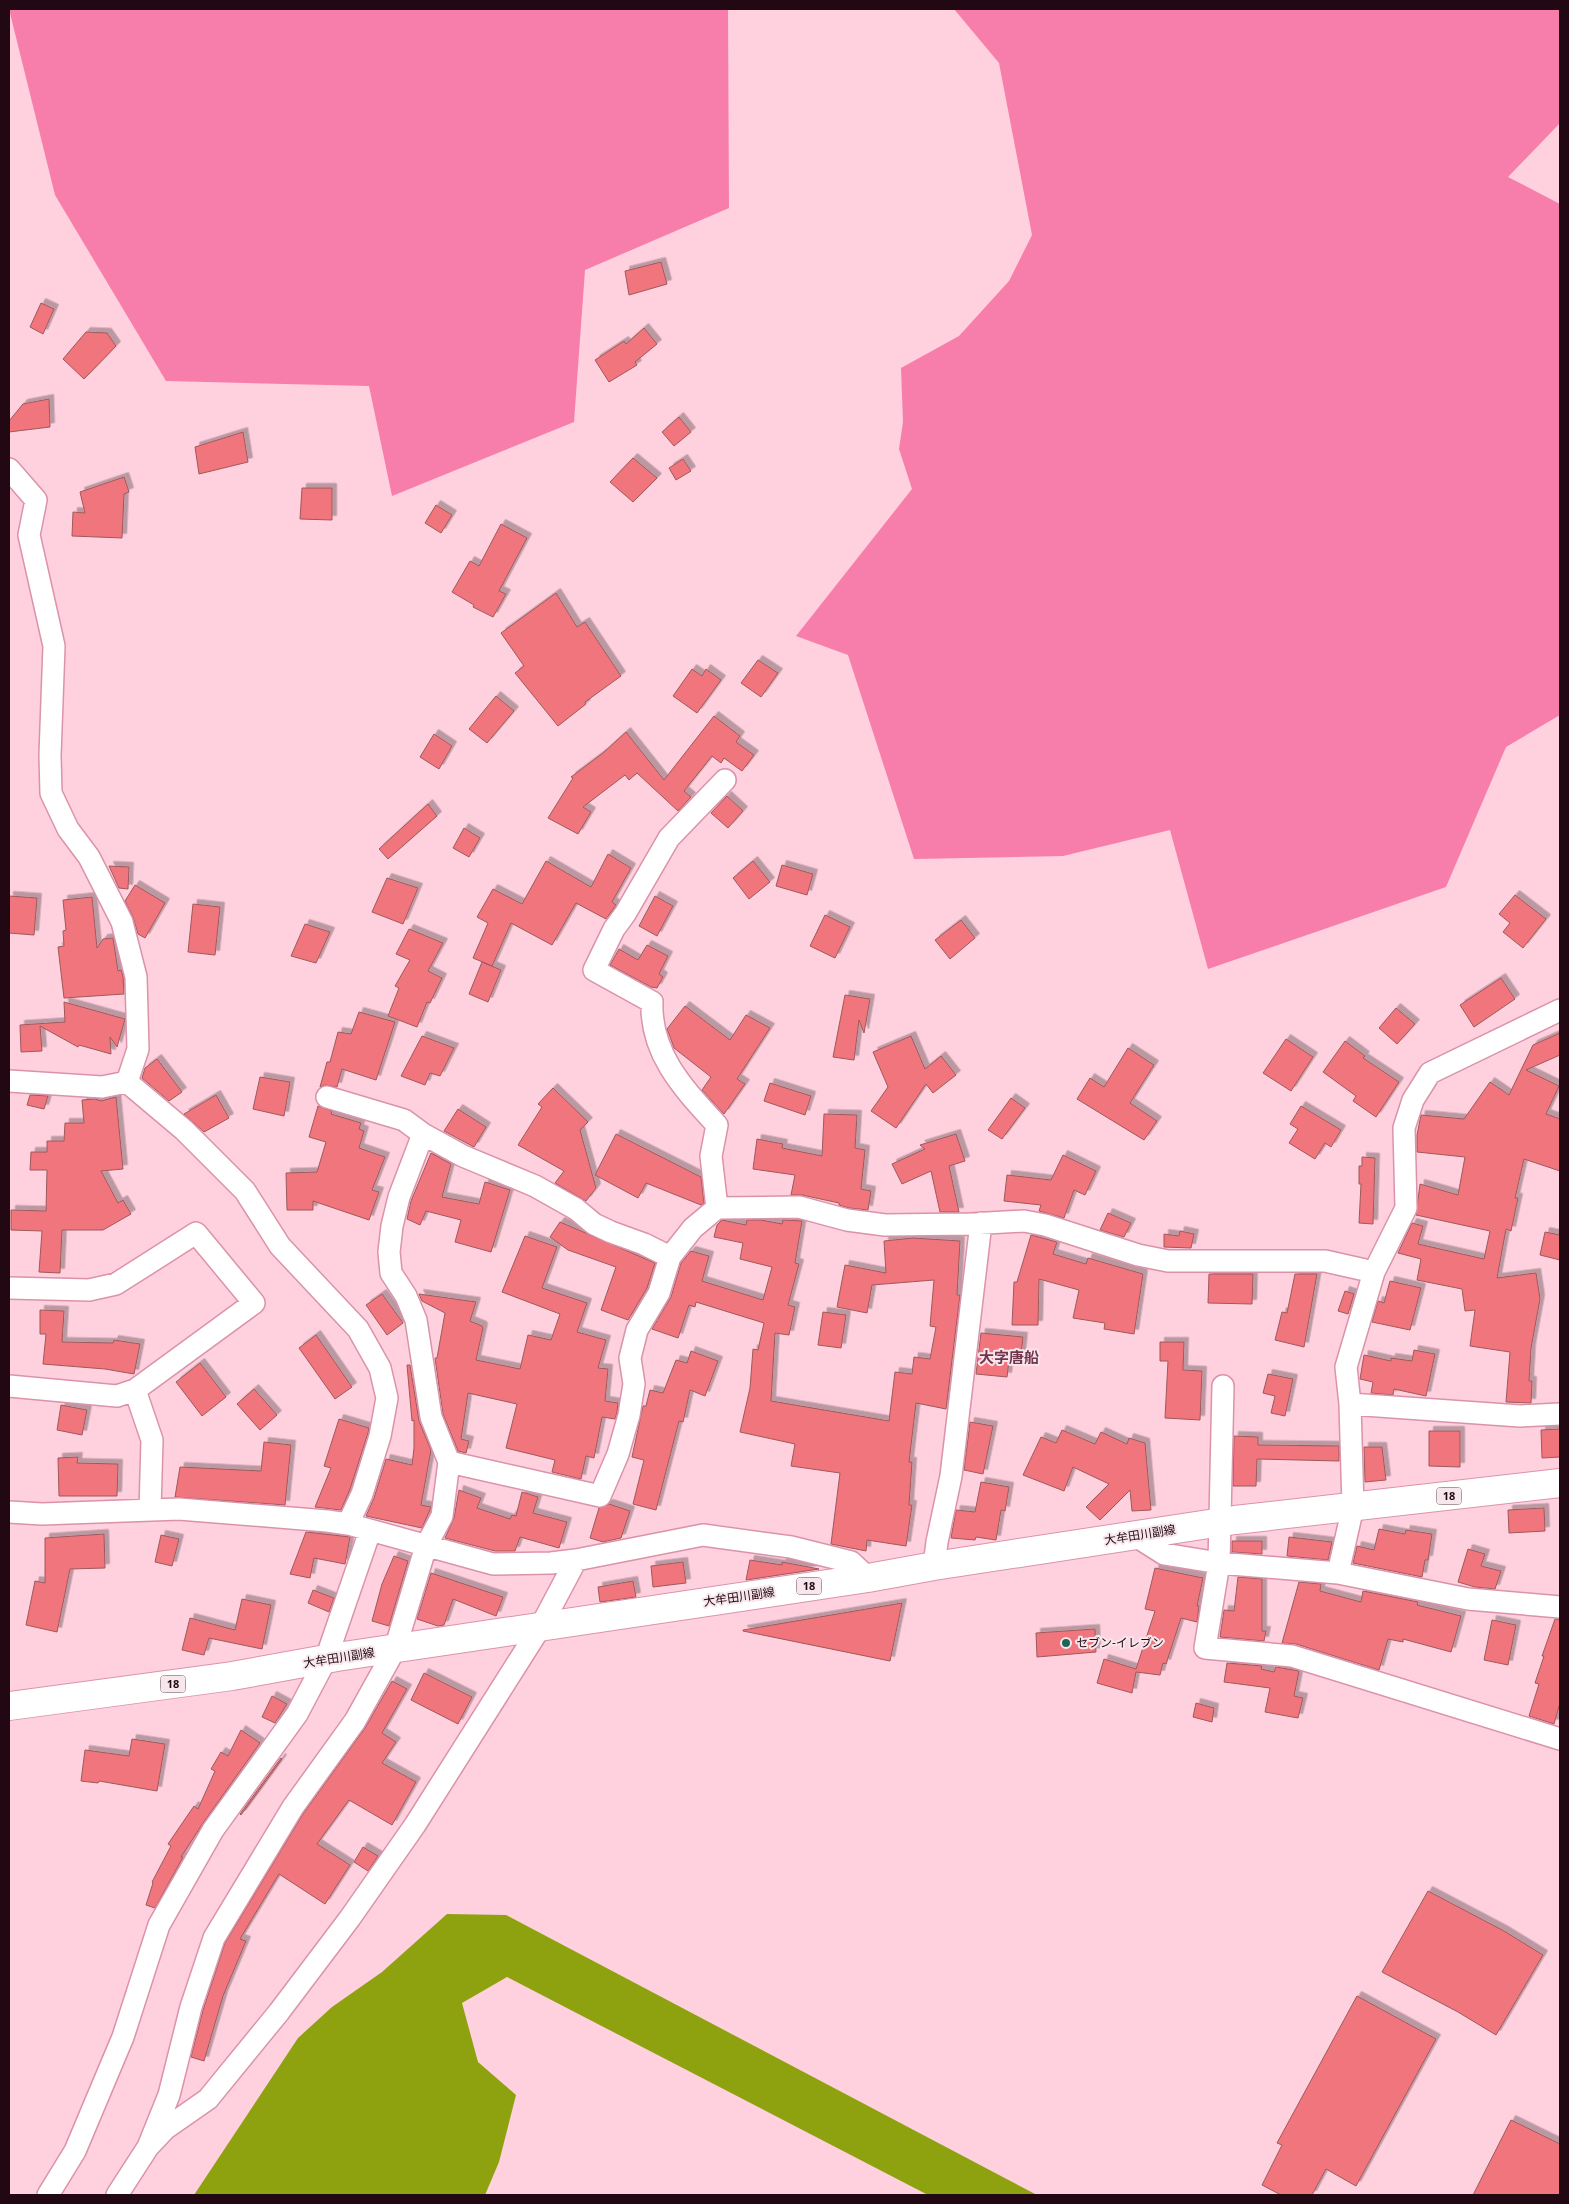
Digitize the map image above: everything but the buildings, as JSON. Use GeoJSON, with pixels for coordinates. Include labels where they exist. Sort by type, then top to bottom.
{"type":"FeatureCollection","features":[{"type":"Feature","properties":{"kind":"main road","name":"大牟田川副線"},"geometry":{"type":"LineString","coordinates":[[9,1706],[232,1676],[332,1658],[868,1578],[1220,1522],[1560,1483]]}},
{"type":"Feature","properties":{"kind":"street"},"geometry":{"type":"LineString","coordinates":[[9,470],[36,500],[29,535],[54,646],[50,755],[51,793],[68,829],[89,857],[122,922],[136,977],[138,1049],[127,1082]]}},
{"type":"Feature","properties":{"kind":"street"},"geometry":{"type":"LineString","coordinates":[[717,1208],[710,1156],[716,1125],[673,1073],[662,1055],[651,1020],[652,1002],[594,970],[614,929],[625,914],[669,838],[725,780]]}},
{"type":"Feature","properties":{"kind":"street"},"geometry":{"type":"LineString","coordinates":[[1338,1574],[1354,1507],[1350,1404],[1346,1367],[1374,1272],[1406,1208],[1404,1128],[1413,1100],[1430,1073],[1560,1010]]}},
{"type":"Feature","properties":{"kind":"street"},"geometry":{"type":"LineString","coordinates":[[9,1080],[102,1087],[127,1082]]}},
{"type":"Feature","properties":{"kind":"street"},"geometry":{"type":"LineString","coordinates":[[127,1082],[184,1130],[245,1191],[280,1246],[358,1329],[380,1368],[387,1398],[380,1436],[362,1494],[348,1524]]}},
{"type":"Feature","properties":{"kind":"street"},"geometry":{"type":"LineString","coordinates":[[327,1097],[404,1120],[423,1134],[462,1156],[535,1186],[576,1209],[594,1224],[644,1244],[670,1258]]}},
{"type":"Feature","properties":{"kind":"street"},"geometry":{"type":"LineString","coordinates":[[148,2147],[170,2095],[192,2007],[214,1938],[294,1807],[355,1720],[389,1650],[426,1546],[442,1516],[449,1462],[431,1417],[416,1320],[406,1296],[391,1272],[389,1252],[392,1226],[399,1197],[423,1134]]}},
{"type":"Feature","properties":{"kind":"street"},"geometry":{"type":"LineString","coordinates":[[449,1462],[600,1496],[618,1454],[629,1415],[634,1384],[630,1358],[637,1330],[659,1294],[670,1258],[692,1228],[717,1208],[799,1207],[846,1220],[885,1225],[1024,1221],[1045,1225],[1138,1255],[1168,1261],[1325,1261],[1374,1272]]}},
{"type":"Feature","properties":{"kind":"street"},"geometry":{"type":"LineString","coordinates":[[934,1566],[937,1542],[951,1476],[981,1223]]}},
{"type":"Feature","properties":{"kind":"street"},"geometry":{"type":"LineString","coordinates":[[9,1288],[89,1290],[116,1284],[196,1233],[254,1303],[135,1390],[117,1396],[9,1386]]}},
{"type":"Feature","properties":{"kind":"street"},"geometry":{"type":"LineString","coordinates":[[1223,1386],[1219,1563],[1205,1648],[1292,1656],[1560,1739]]}},
{"type":"Feature","properties":{"kind":"street"},"geometry":{"type":"LineString","coordinates":[[135,1390],[152,1440],[150,1510]]}},
{"type":"Feature","properties":{"kind":"street"},"geometry":{"type":"LineString","coordinates":[[1350,1404],[1520,1416],[1560,1414]]}},
{"type":"Feature","properties":{"kind":"street"},"geometry":{"type":"LineString","coordinates":[[9,1512],[42,1514],[179,1509],[348,1524],[493,1564],[576,1560],[703,1535],[791,1547],[851,1562],[868,1578]]}},
{"type":"Feature","properties":{"kind":"street"},"geometry":{"type":"LineString","coordinates":[[48,2195],[75,2151],[123,2037],[159,1925],[213,1830],[297,1714],[332,1658],[370,1531]]}},
{"type":"Feature","properties":{"kind":"street"},"geometry":{"type":"LineString","coordinates":[[1134,1535],[1164,1554],[1219,1563],[1338,1574],[1468,1599],[1560,1606]]}},
{"type":"Feature","properties":{"kind":"street"},"geometry":{"type":"LineString","coordinates":[[117,2195],[148,2147],[165,2128],[208,2099],[279,2012],[350,1918],[415,1825],[541,1626],[576,1560]]}},
{"type":"Feature","properties":{"kind":"shaded area"},"geometry":{"type":"Polygon","coordinates":[[[9,9],[728,9],[729,208],[585,270],[574,422],[392,496],[369,386],[166,381],[55,195],[9,9]]]}},
{"type":"Feature","properties":{"kind":"shaded area"},"geometry":{"type":"Polygon","coordinates":[[[954,9],[1560,9],[1560,123],[1508,177],[1560,204],[1560,715],[1506,747],[1446,887],[1208,969],[1170,830],[1063,856],[914,859],[848,655],[796,636],[912,489],[899,449],[903,422],[901,368],[959,336],[1009,281],[1032,235],[999,63],[954,9]]]}},
{"type":"Feature","properties":{"kind":"shaded area"},"geometry":{"type":"Polygon","coordinates":[[[447,1914],[506,1915],[1037,2195],[928,2195],[507,1977],[462,2003],[478,2062],[516,2095],[499,2162],[485,2195],[194,2195],[298,2038],[332,2007],[382,1972],[447,1914]]]}},
{"type":"Feature","properties":{"kind":"place","name":"セブン-イレブン"},"geometry":{"type":"Point","coordinates":[1066,1643]}},
{"type":"Feature","properties":{"kind":"district","name":"大字唐船"},"geometry":{"type":"Point","coordinates":[1009,1358]}}]}
